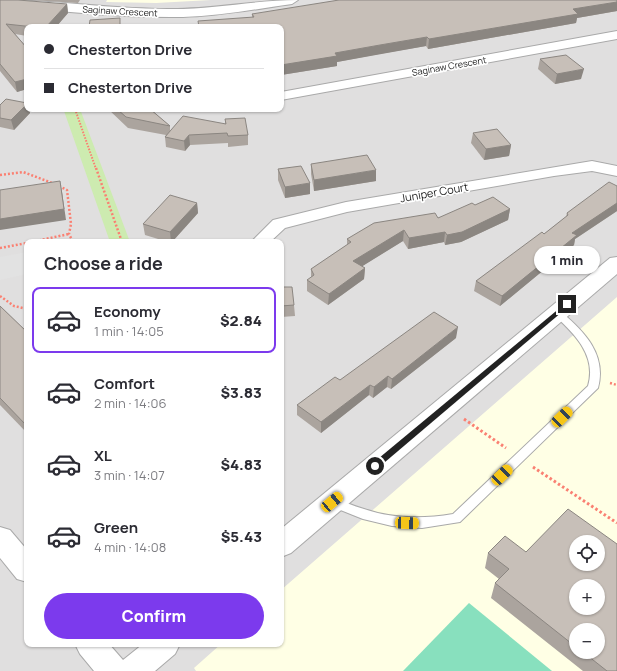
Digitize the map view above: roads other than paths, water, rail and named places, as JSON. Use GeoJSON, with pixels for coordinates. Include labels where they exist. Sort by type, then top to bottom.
{"type":"FeatureCollection","features":[{"type":"Feature","properties":{"kind":"street","name":"Saginaw Crescent"},"geometry":{"type":"LineString","coordinates":[[0,2],[168,19],[292,0]]}},
{"type":"Feature","properties":{"kind":"street","name":"Saginaw Crescent"},"geometry":{"type":"LineString","coordinates":[[284,95],[617,35]]}},
{"type":"Feature","properties":{"kind":"street","name":"Juniper Court"},"geometry":{"type":"LineString","coordinates":[[263,239],[279,224],[346,207],[554,171],[592,166],[617,170]]}},
{"type":"Feature","properties":{"kind":"street"},"geometry":{"type":"LineString","coordinates":[[284,542],[617,263]]}},
{"type":"Feature","properties":{"kind":"street"},"geometry":{"type":"LineString","coordinates":[[0,538],[24,566]]}},
{"type":"Feature","properties":{"kind":"street"},"geometry":{"type":"LineString","coordinates":[[93,647],[113,671]]}},
{"type":"Feature","properties":{"kind":"street"},"geometry":{"type":"LineString","coordinates":[[133,671],[161,647]]}},
{"type":"Feature","properties":{"kind":"lane"},"geometry":{"type":"LineString","coordinates":[[332,502],[358,514],[396,522],[430,523],[456,518],[593,388],[597,379],[596,365],[589,348],[574,326],[557,313]]}}]}
